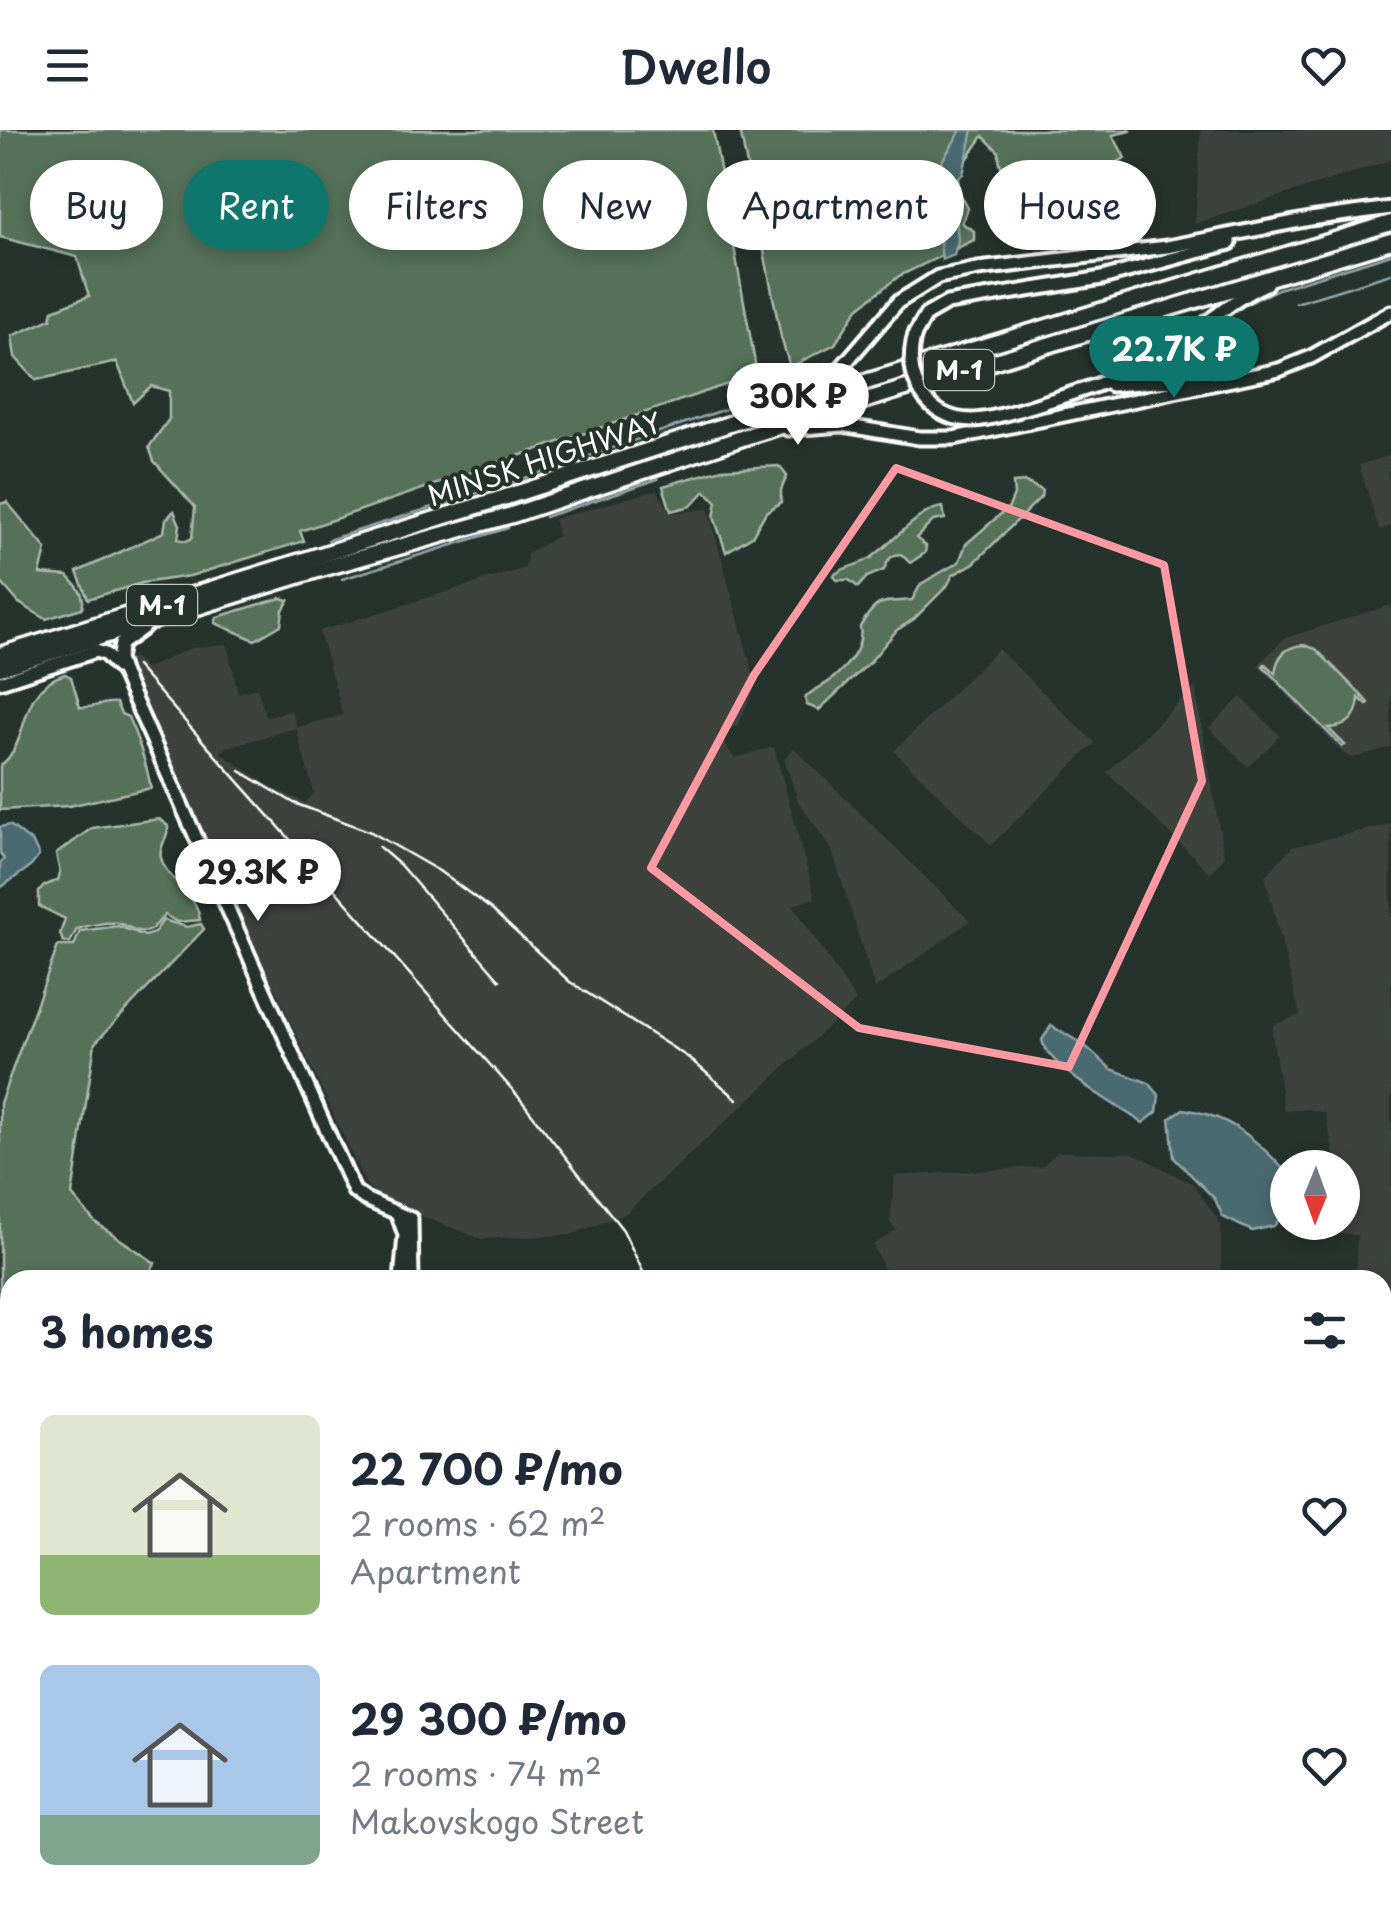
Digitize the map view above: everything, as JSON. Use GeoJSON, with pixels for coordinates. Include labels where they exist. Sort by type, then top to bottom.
{"type":"FeatureCollection","features":[{"type":"Feature","properties":{"kind":"highway","name":"MINSK HIGHWAY"},"geometry":{"type":"LineString","coordinates":[[0,668],[512,515],[1391,223]]}},
{"type":"Feature","properties":{"kind":"highway","name":"MINSK HIGHWAY"},"geometry":{"type":"LineString","coordinates":[[0,655],[760,414],[1391,240]]}},
{"type":"Feature","properties":{"kind":"main road"},"geometry":{"type":"LineString","coordinates":[[760,414],[807,391],[841,368],[898,302],[938,278],[978,269],[1138,251],[1322,217],[1391,211]]}},
{"type":"Feature","properties":{"kind":"main road"},"geometry":{"type":"LineString","coordinates":[[1267,230],[1223,246],[1102,278],[947,303],[926,316],[915,334],[910,370],[919,392],[936,409],[969,420],[1020,410],[1087,389],[1160,356],[1247,292],[1311,264]]}},
{"type":"Feature","properties":{"kind":"main road"},"geometry":{"type":"LineString","coordinates":[[751,435],[800,426],[842,425],[919,438],[954,438],[1256,375],[1311,357],[1391,312]]}},
{"type":"Feature","properties":{"kind":"main road"},"geometry":{"type":"LineString","coordinates":[[1087,389],[1122,383],[1256,375]]}},
{"type":"Feature","properties":{"kind":"main road"},"geometry":{"type":"LineString","coordinates":[[161,618],[120,644],[122,674],[354,1191],[405,1217]]}},
{"type":"Feature","properties":{"kind":"main road"},"geometry":{"type":"LineString","coordinates":[[0,682],[96,651],[105,654],[122,674]]}},
{"type":"Feature","properties":{"kind":"main road"},"geometry":{"type":"LineString","coordinates":[[402,1270],[405,1217]]}},
{"type":"Feature","properties":{"kind":"main road"},"geometry":{"type":"LineString","coordinates":[[405,1217],[411,1270]]}},
{"type":"Feature","properties":{"kind":"highlighted area"},"geometry":{"type":"Polygon","coordinates":[[[896,468],[1164,565],[1202,781],[1069,1067],[859,1028],[651,868],[754,675],[896,468]]]}},
{"type":"Feature","properties":{"kind":"shaded area"},"geometry":{"type":"Polygon","coordinates":[[[1201,130],[1391,130],[1391,160],[1195,224],[1201,130]]]}},
{"type":"Feature","properties":{"kind":"shaded area"},"geometry":{"type":"Polygon","coordinates":[[[1391,455],[1391,469],[1387,471],[1391,526],[1379,530],[1359,465],[1391,455]]]}},
{"type":"Feature","properties":{"kind":"shaded area"},"geometry":{"type":"Polygon","coordinates":[[[657,490],[671,513],[708,509],[756,684],[738,726],[718,732],[734,758],[774,747],[815,898],[793,905],[856,1001],[625,1214],[570,1235],[482,1239],[385,1203],[365,1183],[124,662],[133,656],[145,669],[191,648],[227,644],[238,693],[257,688],[266,717],[291,710],[297,727],[343,715],[319,631],[525,568],[528,553],[558,536],[554,519],[657,490]],[[296,728],[225,748],[221,753],[274,789],[306,803],[314,793],[296,728]]]}},
{"type":"Feature","properties":{"kind":"shaded area"},"geometry":{"type":"Polygon","coordinates":[[[1391,605],[1391,747],[1353,758],[1344,754],[1258,665],[1285,638],[1391,605]]]}},
{"type":"Feature","properties":{"kind":"shaded area"},"geometry":{"type":"Polygon","coordinates":[[[998,649],[1095,743],[991,845],[894,751],[998,649]]]}},
{"type":"Feature","properties":{"kind":"shaded area"},"geometry":{"type":"Polygon","coordinates":[[[1195,687],[1224,857],[1210,873],[1107,772],[1195,687]]]}},
{"type":"Feature","properties":{"kind":"shaded area"},"geometry":{"type":"Polygon","coordinates":[[[1241,697],[1280,736],[1248,767],[1209,728],[1241,697]]]}},
{"type":"Feature","properties":{"kind":"shaded area"},"geometry":{"type":"Polygon","coordinates":[[[794,748],[970,921],[875,989],[832,850],[798,801],[784,758],[794,748]]]}},
{"type":"Feature","properties":{"kind":"shaded area"},"geometry":{"type":"Polygon","coordinates":[[[1391,824],[1391,1270],[1356,1270],[1360,1150],[1333,1150],[1325,1113],[1309,1109],[1284,1111],[1273,1025],[1300,1015],[1265,876],[1292,847],[1391,824]]]}},
{"type":"Feature","properties":{"kind":"shaded area"},"geometry":{"type":"Polygon","coordinates":[[[1058,1152],[1133,1153],[1193,1184],[1221,1224],[1221,1270],[884,1270],[873,1245],[897,1230],[890,1222],[895,1176],[1041,1167],[1058,1152]]]}},
{"type":"Feature","properties":{"kind":"green space"},"geometry":{"type":"Polygon","coordinates":[[[0,130],[713,130],[718,160],[707,160],[707,250],[735,250],[757,374],[300,531],[304,541],[190,576],[142,583],[88,599],[77,572],[164,532],[166,519],[174,511],[180,525],[178,539],[192,538],[195,507],[154,461],[149,447],[169,419],[169,391],[151,386],[133,403],[117,362],[36,380],[15,357],[12,336],[51,319],[53,310],[89,296],[77,257],[50,250],[163,250],[163,160],[30,160],[30,245],[0,237],[0,130]]]}},
{"type":"Feature","properties":{"kind":"green space"},"geometry":{"type":"Polygon","coordinates":[[[740,130],[1130,131],[1113,135],[1125,158],[1121,160],[1000,160],[999,152],[983,136],[964,164],[964,160],[746,160],[740,130]]]}},
{"type":"Feature","properties":{"kind":"green space"},"geometry":{"type":"Polygon","coordinates":[[[964,224],[974,231],[974,240],[964,245],[964,224]]]}},
{"type":"Feature","properties":{"kind":"green space"},"geometry":{"type":"Polygon","coordinates":[[[764,250],[953,250],[899,276],[858,308],[835,344],[790,367],[764,250]]]}},
{"type":"Feature","properties":{"kind":"green space"},"geometry":{"type":"Polygon","coordinates":[[[779,466],[787,476],[781,502],[766,512],[752,536],[726,552],[714,517],[717,502],[705,491],[691,506],[671,511],[663,486],[722,469],[779,466]]]}},
{"type":"Feature","properties":{"kind":"green space"},"geometry":{"type":"Polygon","coordinates":[[[1025,482],[1042,490],[1041,497],[974,563],[953,575],[947,586],[897,630],[819,710],[807,705],[805,698],[831,680],[853,656],[860,627],[872,610],[882,603],[912,600],[921,584],[959,562],[966,544],[1009,507],[1013,483],[1025,482]]]}},
{"type":"Feature","properties":{"kind":"green space"},"geometry":{"type":"Polygon","coordinates":[[[7,502],[46,549],[40,574],[68,576],[82,594],[82,608],[46,619],[19,603],[0,581],[0,504],[7,502]]]}},
{"type":"Feature","properties":{"kind":"green space"},"geometry":{"type":"Polygon","coordinates":[[[943,507],[945,519],[933,521],[916,538],[926,546],[925,553],[910,563],[901,554],[894,556],[884,570],[867,577],[858,587],[849,580],[836,580],[834,575],[838,572],[871,558],[925,513],[943,507]]]}},
{"type":"Feature","properties":{"kind":"green space"},"geometry":{"type":"Polygon","coordinates":[[[281,598],[289,600],[281,625],[255,640],[215,623],[217,617],[281,598]]]}},
{"type":"Feature","properties":{"kind":"green space"},"geometry":{"type":"Polygon","coordinates":[[[1304,645],[1316,649],[1369,703],[1359,698],[1350,720],[1328,728],[1345,745],[1342,747],[1263,666],[1275,673],[1284,653],[1304,645]]]}},
{"type":"Feature","properties":{"kind":"green space"},"geometry":{"type":"Polygon","coordinates":[[[65,674],[71,677],[80,707],[116,703],[121,714],[128,717],[151,788],[69,806],[0,810],[0,766],[17,743],[38,692],[65,674]]]}},
{"type":"Feature","properties":{"kind":"green space"},"geometry":{"type":"Polygon","coordinates":[[[159,819],[168,826],[160,854],[164,866],[193,901],[200,920],[177,922],[165,915],[143,932],[117,923],[97,924],[77,929],[70,943],[63,941],[60,934],[65,919],[39,906],[39,892],[58,880],[56,854],[92,828],[159,819]]]}},
{"type":"Feature","properties":{"kind":"green space"},"geometry":{"type":"Polygon","coordinates":[[[163,920],[187,927],[201,924],[204,929],[95,1043],[72,1195],[95,1222],[155,1263],[151,1270],[0,1270],[0,1103],[58,946],[74,946],[80,931],[118,926],[145,936],[154,933],[163,920]]]}},
{"type":"Feature","properties":{"kind":"water"},"geometry":{"type":"Polygon","coordinates":[[[961,130],[973,130],[964,170],[964,160],[943,160],[961,130]]]}},
{"type":"Feature","properties":{"kind":"water"},"geometry":{"type":"Polygon","coordinates":[[[941,250],[955,250],[954,255],[942,260],[941,250]]]}},
{"type":"Feature","properties":{"kind":"water"},"geometry":{"type":"Polygon","coordinates":[[[10,825],[33,843],[39,856],[0,888],[0,863],[4,859],[0,853],[0,827],[10,825]]]}},
{"type":"Feature","properties":{"kind":"water"},"geometry":{"type":"Polygon","coordinates":[[[1051,1026],[1083,1044],[1111,1069],[1149,1083],[1159,1095],[1157,1112],[1143,1123],[1070,1074],[1047,1051],[1042,1040],[1051,1026]]]}},
{"type":"Feature","properties":{"kind":"water"},"geometry":{"type":"Polygon","coordinates":[[[1183,1109],[1215,1117],[1241,1130],[1270,1155],[1270,1227],[1252,1231],[1223,1217],[1215,1199],[1174,1158],[1170,1118],[1183,1109]]]}},
{"type":"Feature","properties":{"kind":"waterway"},"geometry":{"type":"LineString","coordinates":[[1227,314],[1278,289],[1391,254]]}},
{"type":"Feature","properties":{"kind":"waterway"},"geometry":{"type":"LineString","coordinates":[[1296,303],[1391,274]]}},
{"type":"Feature","properties":{"kind":"waterway"},"geometry":{"type":"LineString","coordinates":[[328,540],[522,479],[784,389],[826,363]]}},
{"type":"Feature","properties":{"kind":"waterway"},"geometry":{"type":"LineString","coordinates":[[545,517],[658,479]]}},
{"type":"Feature","properties":{"kind":"waterway"},"geometry":{"type":"LineString","coordinates":[[342,579],[508,528]]}},
{"type":"Feature","properties":{"kind":"railway"},"geometry":{"type":"LineString","coordinates":[[136,666],[517,1095],[623,1230],[642,1270]]}},
{"type":"Feature","properties":{"kind":"railway"},"geometry":{"type":"LineString","coordinates":[[240,771],[294,803],[371,832],[439,871],[491,909],[570,982],[689,1058],[737,1099]]}},
{"type":"Feature","properties":{"kind":"railway"},"geometry":{"type":"LineString","coordinates":[[379,847],[400,865],[500,980]]}}]}
